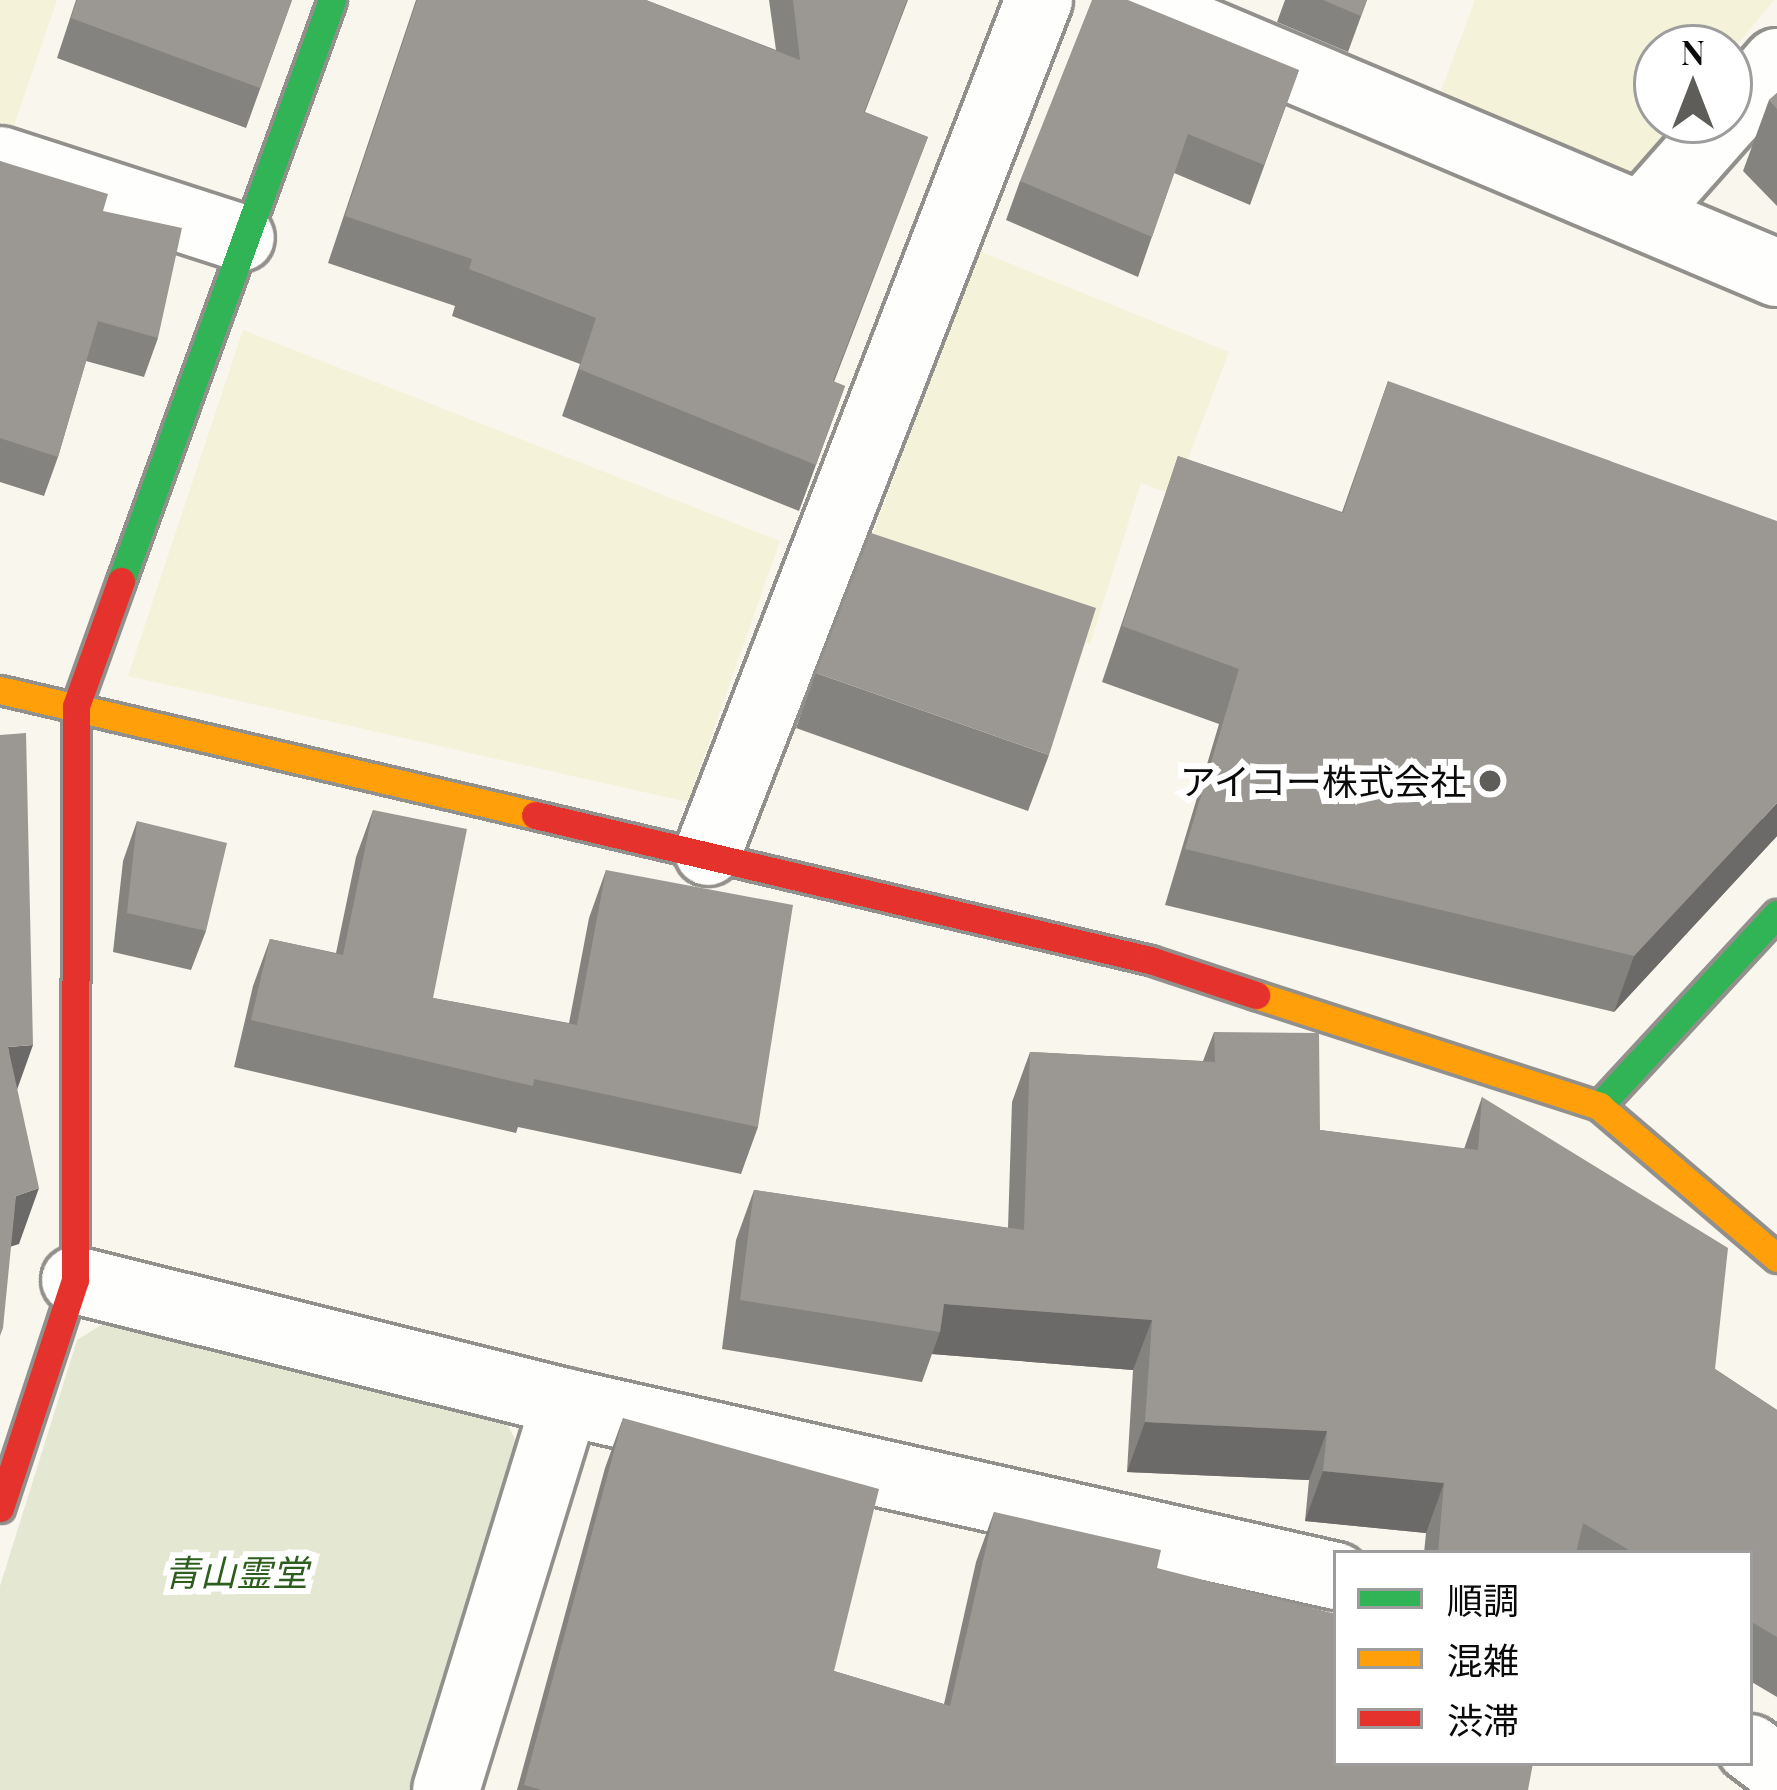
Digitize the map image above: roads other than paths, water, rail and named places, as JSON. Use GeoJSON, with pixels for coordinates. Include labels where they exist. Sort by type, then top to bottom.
{"type":"FeatureCollection","features":[{"type":"Feature","properties":{"kind":"street"},"geometry":{"type":"LineString","coordinates":[[0,1508],[75,1280],[76,706],[241,238],[332,0]]}},
{"type":"Feature","properties":{"kind":"street"},"geometry":{"type":"LineString","coordinates":[[708,852],[1039,0]]}},
{"type":"Feature","properties":{"kind":"street"},"geometry":{"type":"LineString","coordinates":[[1130,0],[1777,274]]}},
{"type":"Feature","properties":{"kind":"street"},"geometry":{"type":"LineString","coordinates":[[1753,89],[1777,62]]}},
{"type":"Feature","properties":{"kind":"street"},"geometry":{"type":"LineString","coordinates":[[1642,215],[1704,144]]}},
{"type":"Feature","properties":{"kind":"street"},"geometry":{"type":"LineString","coordinates":[[0,160],[241,238]]}},
{"type":"Feature","properties":{"kind":"street"},"geometry":{"type":"LineString","coordinates":[[0,690],[708,852],[1150,960],[1599,1106],[1777,1258]]}},
{"type":"Feature","properties":{"kind":"street"},"geometry":{"type":"LineString","coordinates":[[1599,1106],[1777,914]]}},
{"type":"Feature","properties":{"kind":"street"},"geometry":{"type":"LineString","coordinates":[[75,1280],[565,1402],[1333,1575]]}},
{"type":"Feature","properties":{"kind":"street"},"geometry":{"type":"LineString","coordinates":[[446,1790],[565,1402]]}},
{"type":"Feature","properties":{"kind":"place","name":"アイコー株式会社"},"geometry":{"type":"Point","coordinates":[1490,781]}},
{"type":"Feature","properties":{"kind":"park label","name":"青山霊堂"},"geometry":{"type":"Point","coordinates":[236,1572]}}]}
